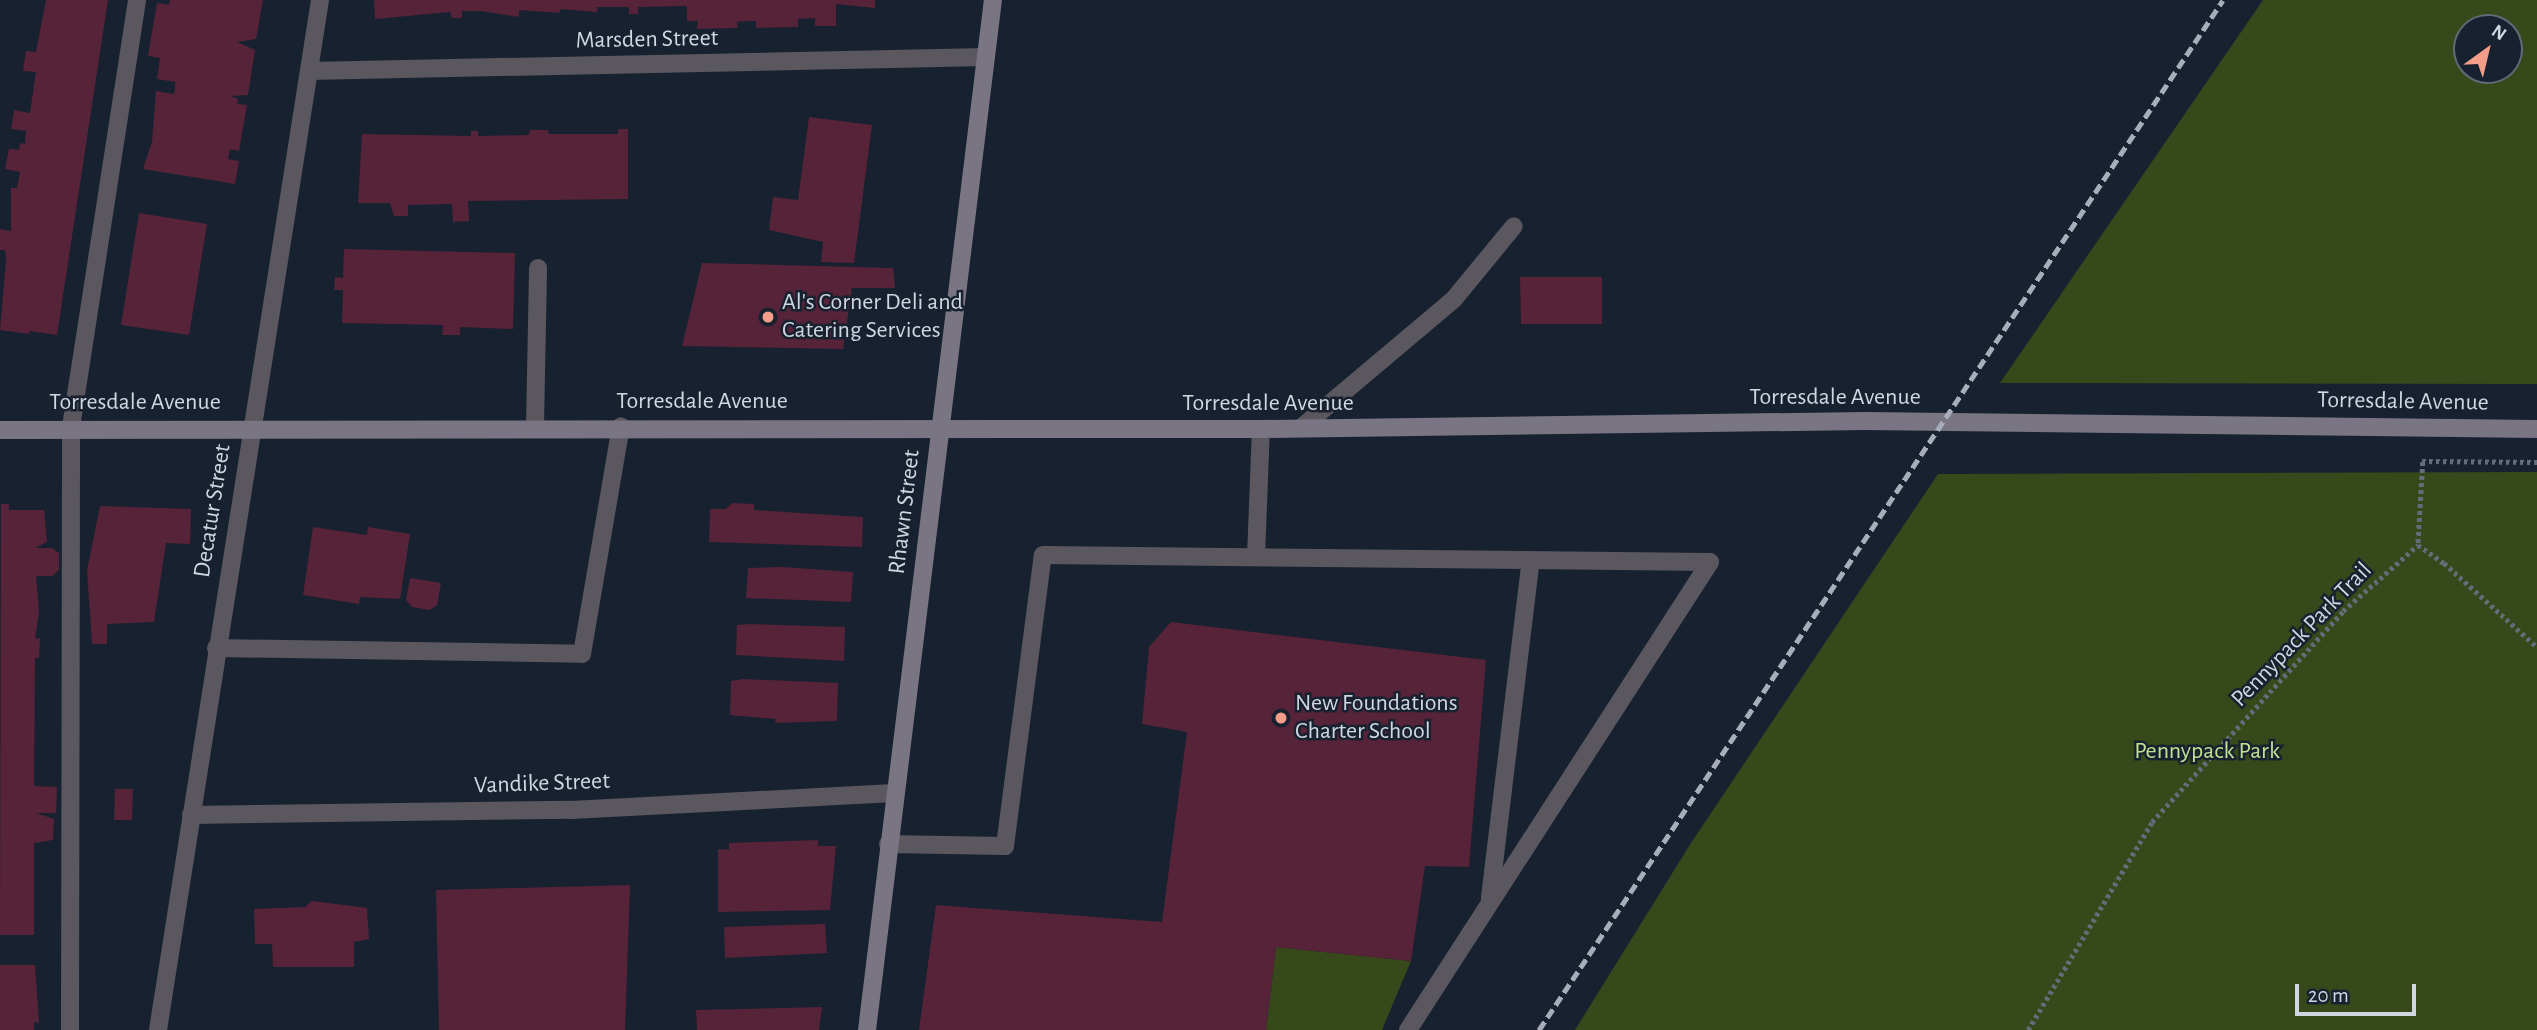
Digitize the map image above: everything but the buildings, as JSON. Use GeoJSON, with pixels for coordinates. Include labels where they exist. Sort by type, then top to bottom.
{"type":"FeatureCollection","features":[{"type":"Feature","properties":{"kind":"street"},"geometry":{"type":"LineString","coordinates":[[70,1030],[71,427],[137,0]]}},
{"type":"Feature","properties":{"kind":"street","name":"Decatur Street"},"geometry":{"type":"LineString","coordinates":[[158,1030],[320,0]]}},
{"type":"Feature","properties":{"kind":"street","name":"Rhawn Street"},"geometry":{"type":"LineString","coordinates":[[867,1030],[993,0]]}},
{"type":"Feature","properties":{"kind":"street","name":"Marsden Street"},"geometry":{"type":"LineString","coordinates":[[309,71],[986,57]]}},
{"type":"Feature","properties":{"kind":"street"},"geometry":{"type":"LineString","coordinates":[[1301,428],[1454,299],[1514,226]]}},
{"type":"Feature","properties":{"kind":"street"},"geometry":{"type":"LineString","coordinates":[[535,427],[538,268]]}},
{"type":"Feature","properties":{"kind":"street","name":"Torresdale Avenue"},"geometry":{"type":"LineString","coordinates":[[0,429],[621,426],[1261,429],[1866,421],[2537,429]]}},
{"type":"Feature","properties":{"kind":"street"},"geometry":{"type":"LineString","coordinates":[[216,648],[582,654],[621,426]]}},
{"type":"Feature","properties":{"kind":"street"},"geometry":{"type":"LineString","coordinates":[[1256,557],[1261,429]]}},
{"type":"Feature","properties":{"kind":"street"},"geometry":{"type":"LineString","coordinates":[[888,844],[1005,845],[1042,555],[1710,562],[1408,1030]]}},
{"type":"Feature","properties":{"kind":"street"},"geometry":{"type":"LineString","coordinates":[[1490,903],[1531,560]]}},
{"type":"Feature","properties":{"kind":"street","name":"Vandike Street"},"geometry":{"type":"LineString","coordinates":[[191,815],[571,810],[894,793]]}},
{"type":"Feature","properties":{"kind":"path"},"geometry":{"type":"LineString","coordinates":[[2537,463],[2423,462],[2418,545],[2444,563],[2537,647]]}},
{"type":"Feature","properties":{"kind":"path","name":"Pennypack Park Trail"},"geometry":{"type":"LineString","coordinates":[[2028,1030],[2152,821],[2343,611],[2418,545]]}},
{"type":"Feature","properties":{"kind":"green space"},"geometry":{"type":"Polygon","coordinates":[[[2263,0],[2537,0],[2537,384],[2000,383],[2263,0]]]}},
{"type":"Feature","properties":{"kind":"green space","name":"Pennypack Park"},"geometry":{"type":"Polygon","coordinates":[[[2537,472],[2537,1030],[1575,1030],[1691,843],[1938,474],[2537,472]]]}},
{"type":"Feature","properties":{"kind":"green space"},"geometry":{"type":"Polygon","coordinates":[[[1276,947],[1411,961],[1382,1030],[1266,1030],[1276,947]]]}},
{"type":"Feature","properties":{"kind":"railway"},"geometry":{"type":"LineString","coordinates":[[1539,1030],[2223,0]]}},
{"type":"Feature","properties":{"kind":"place","name":"Al's Corner Deli and Catering Services"},"geometry":{"type":"Point","coordinates":[768,317]}},
{"type":"Feature","properties":{"kind":"place","name":"New Foundations Charter School"},"geometry":{"type":"Point","coordinates":[1281,718]}}]}
